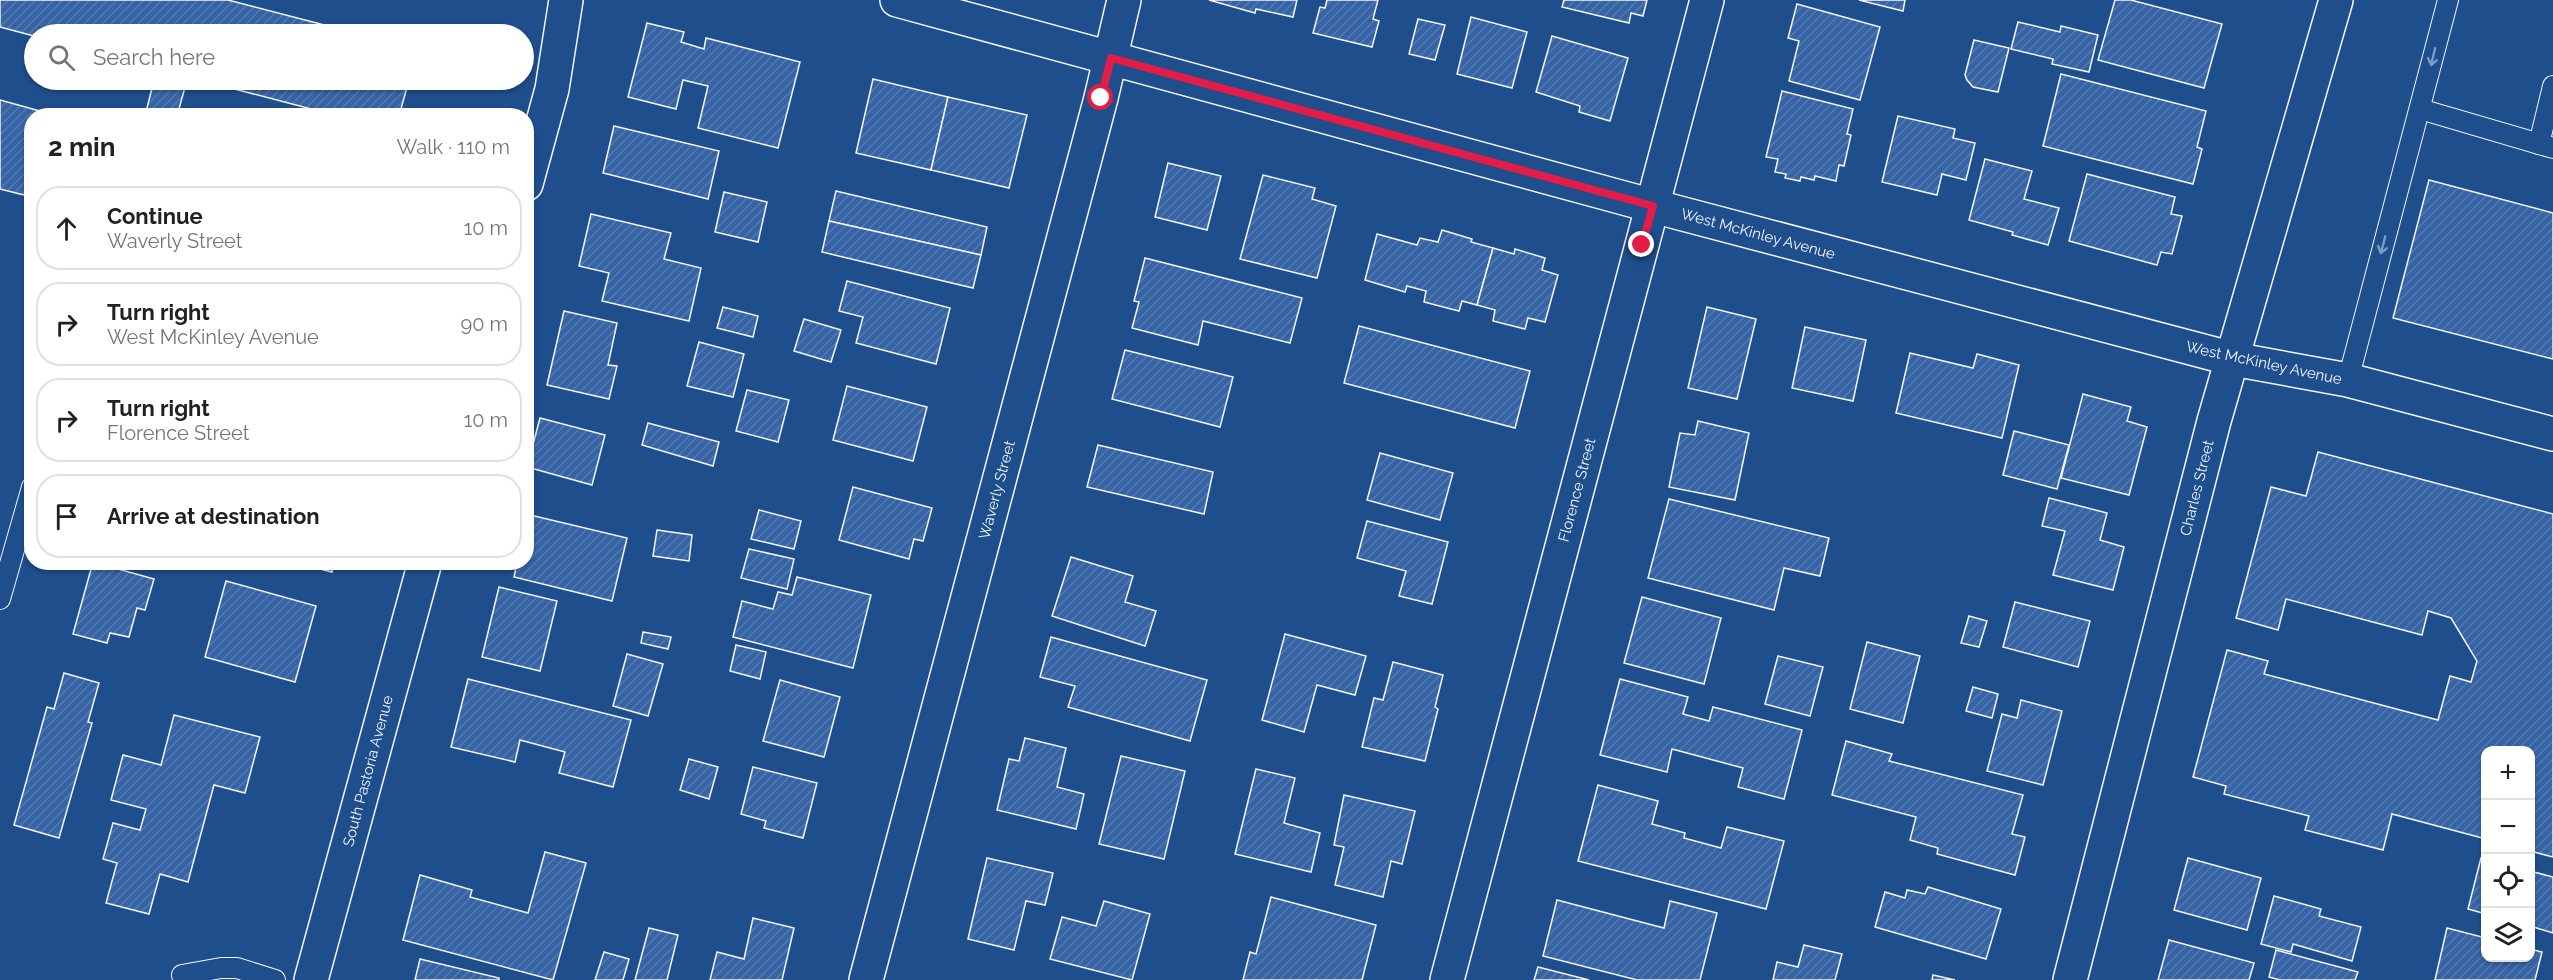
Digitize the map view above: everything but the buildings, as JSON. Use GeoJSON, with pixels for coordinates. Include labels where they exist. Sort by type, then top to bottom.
{"type":"FeatureCollection","features":[{"type":"Feature","properties":{"kind":"street"},"geometry":{"type":"LineString","coordinates":[[534,155],[552,89],[566,0]]}},
{"type":"Feature","properties":{"kind":"street","name":"West McKinley Avenue"},"geometry":{"type":"LineString","coordinates":[[897,0],[1653,206],[2233,359],[2348,380],[2553,434]]}},
{"type":"Feature","properties":{"kind":"street","name":"Waverly Street"},"geometry":{"type":"LineString","coordinates":[[866,980],[1125,0]]}},
{"type":"Feature","properties":{"kind":"street","name":"Florence Street"},"geometry":{"type":"LineString","coordinates":[[1447,980],[1707,0]]}},
{"type":"Feature","properties":{"kind":"street","name":"Charles Street"},"geometry":{"type":"LineString","coordinates":[[2070,980],[2214,421],[2336,0]]}},
{"type":"Feature","properties":{"kind":"street","name":"South Pastoria Avenue"},"geometry":{"type":"LineString","coordinates":[[311,980],[423,570]]}},
{"type":"Feature","properties":{"kind":"lane"},"geometry":{"type":"LineString","coordinates":[[2348,380],[2448,0]]}},
{"type":"Feature","properties":{"kind":"lane"},"geometry":{"type":"LineString","coordinates":[[2420,109],[2546,146],[2553,86]]}},
{"type":"Feature","properties":{"kind":"lane"},"geometry":{"type":"LineString","coordinates":[[0,599],[24,515]]}},
{"type":"Feature","properties":{"kind":"lane"},"geometry":{"type":"LineString","coordinates":[[182,975],[221,968],[237,968],[275,980]]}},
{"type":"Feature","properties":{"kind":"route"},"geometry":{"type":"LineString","coordinates":[[1101,98],[1111,58],[1653,206],[1642,245]]}}]}
